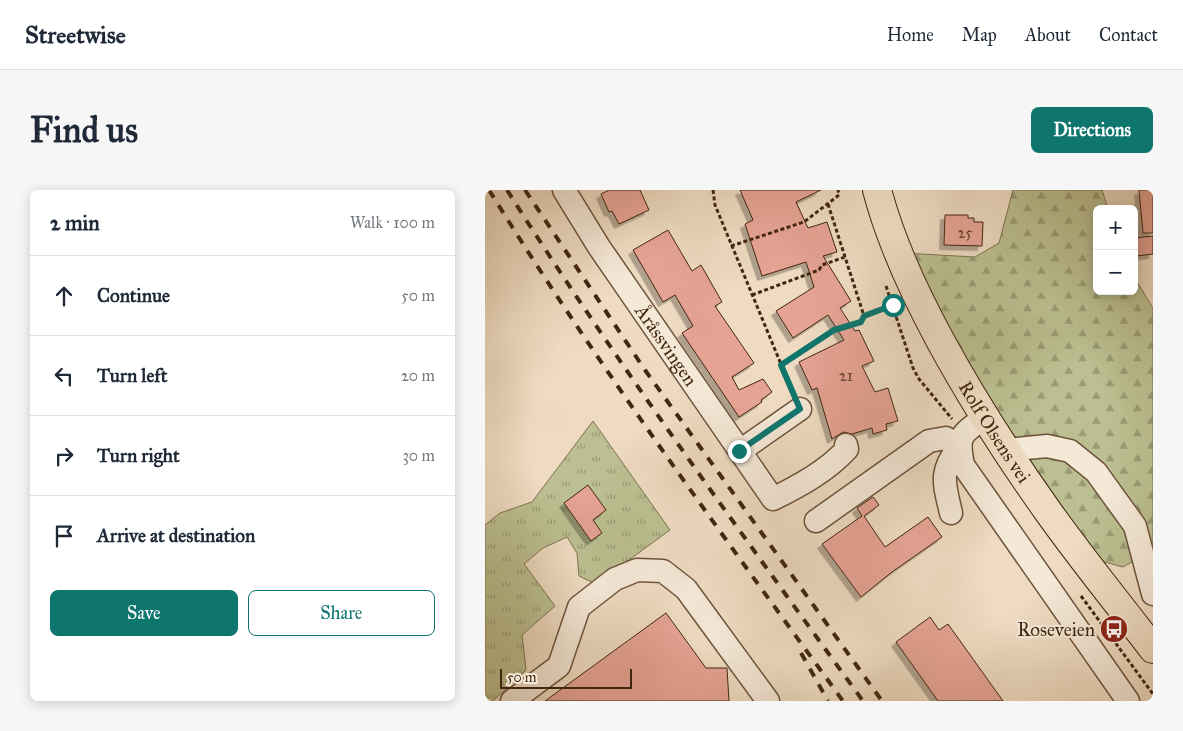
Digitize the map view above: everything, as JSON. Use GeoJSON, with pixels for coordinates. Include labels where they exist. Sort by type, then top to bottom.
{"type":"FeatureCollection","features":[{"type":"Feature","properties":{"kind":"main road","name":"Rolf Olsens vei"},"geometry":{"type":"LineString","coordinates":[[877,190],[883,216],[916,294],[985,417],[1048,512],[1153,649]]}},
{"type":"Feature","properties":{"kind":"street","name":"Åråssvingen"},"geometry":{"type":"LineString","coordinates":[[564,190],[599,247],[773,499],[793,489],[838,459],[847,449],[846,445]]}},
{"type":"Feature","properties":{"kind":"street"},"geometry":{"type":"LineString","coordinates":[[739,451],[800,409]]}},
{"type":"Feature","properties":{"kind":"street"},"geometry":{"type":"LineString","coordinates":[[951,513],[943,481],[949,460],[959,446],[963,434],[985,417]]}},
{"type":"Feature","properties":{"kind":"street"},"geometry":{"type":"LineString","coordinates":[[816,521],[929,441],[946,438],[959,446],[963,465],[1127,701]]}},
{"type":"Feature","properties":{"kind":"street"},"geometry":{"type":"LineString","coordinates":[[1006,450],[1047,446],[1070,451],[1096,472],[1135,526],[1153,594]]}},
{"type":"Feature","properties":{"kind":"street"},"geometry":{"type":"LineString","coordinates":[[512,701],[559,666],[579,607],[615,579],[637,570],[663,571],[687,589],[768,701]]}},
{"type":"Feature","properties":{"kind":"path"},"geometry":{"type":"LineString","coordinates":[[713,190],[715,205],[731,246],[800,409]]}},
{"type":"Feature","properties":{"kind":"path"},"geometry":{"type":"LineString","coordinates":[[731,246],[804,222],[839,195],[838,190]]}},
{"type":"Feature","properties":{"kind":"path"},"geometry":{"type":"LineString","coordinates":[[828,204],[864,316]]}},
{"type":"Feature","properties":{"kind":"path"},"geometry":{"type":"LineString","coordinates":[[752,295],[819,270],[822,265],[845,258]]}},
{"type":"Feature","properties":{"kind":"path"},"geometry":{"type":"LineString","coordinates":[[781,365],[834,330],[861,322],[864,316],[893,305]]}},
{"type":"Feature","properties":{"kind":"green space"},"geometry":{"type":"Polygon","coordinates":[[[1013,190],[1102,190],[1107,205],[1093,205],[1093,295],[1138,295],[1138,284],[1153,308],[1153,550],[1123,567],[1101,561],[1026,461],[903,253],[975,257],[999,243],[1013,190]]]}},
{"type":"Feature","properties":{"kind":"green space"},"geometry":{"type":"Polygon","coordinates":[[[593,421],[670,530],[596,584],[579,576],[577,553],[567,537],[543,548],[524,564],[555,606],[522,635],[526,670],[493,701],[485,701],[485,525],[500,513],[532,502],[593,421]]]}},
{"type":"Feature","properties":{"kind":"building"},"geometry":{"type":"Polygon","coordinates":[[[609,190],[640,190],[649,210],[619,224],[612,211],[609,212],[601,194],[609,190]]]}},
{"type":"Feature","properties":{"kind":"building"},"geometry":{"type":"Polygon","coordinates":[[[740,190],[821,190],[796,202],[808,228],[827,222],[837,252],[823,256],[851,301],[840,308],[855,331],[859,330],[874,361],[862,366],[875,392],[888,388],[898,421],[886,424],[887,430],[873,434],[872,428],[852,434],[843,432],[832,439],[817,388],[812,390],[799,362],[844,340],[828,315],[793,338],[776,311],[814,287],[806,262],[762,276],[745,224],[753,220],[740,190]]]}},
{"type":"Feature","properties":{"kind":"building"},"geometry":{"type":"Polygon","coordinates":[[[1139,190],[1153,190],[1153,233],[1143,233],[1139,190]]]}},
{"type":"Feature","properties":{"kind":"building"},"geometry":{"type":"Polygon","coordinates":[[[945,215],[968,215],[968,218],[974,218],[974,222],[983,222],[982,246],[944,245],[945,215]]]}},
{"type":"Feature","properties":{"kind":"building"},"geometry":{"type":"Polygon","coordinates":[[[668,230],[692,271],[701,265],[722,302],[715,306],[754,363],[732,377],[739,390],[763,379],[772,392],[761,400],[762,402],[739,417],[682,333],[693,326],[675,295],[663,302],[633,250],[668,230]]]}},
{"type":"Feature","properties":{"kind":"building"},"geometry":{"type":"Polygon","coordinates":[[[1153,236],[1153,254],[1138,256],[1138,238],[1153,236]]]}},
{"type":"Feature","properties":{"kind":"building"},"geometry":{"type":"Polygon","coordinates":[[[588,485],[606,510],[593,520],[602,533],[591,541],[564,503],[588,485]]]}},
{"type":"Feature","properties":{"kind":"building"},"geometry":{"type":"Polygon","coordinates":[[[873,497],[879,505],[864,516],[885,547],[928,517],[942,537],[892,572],[861,597],[822,544],[862,516],[857,508],[873,497]]]}},
{"type":"Feature","properties":{"kind":"building"},"geometry":{"type":"Polygon","coordinates":[[[666,613],[706,668],[727,668],[729,701],[545,701],[666,613]]]}},
{"type":"Feature","properties":{"kind":"building"},"geometry":{"type":"Polygon","coordinates":[[[930,617],[939,630],[948,624],[1003,701],[938,701],[896,642],[930,617]]]}},
{"type":"Feature","properties":{"kind":"railway"},"geometry":{"type":"LineString","coordinates":[[489,190],[617,385],[843,701]]}},
{"type":"Feature","properties":{"kind":"railway"},"geometry":{"type":"LineString","coordinates":[[507,190],[636,384],[863,701]]}},
{"type":"Feature","properties":{"kind":"railway"},"geometry":{"type":"LineString","coordinates":[[525,190],[645,370],[882,701]]}},
{"type":"Feature","properties":{"kind":"railway"},"geometry":{"type":"LineString","coordinates":[[801,653],[828,701]]}},
{"type":"Feature","properties":{"kind":"place","name":"Roseveien"},"geometry":{"type":"Point","coordinates":[1114,629]}},
{"type":"Feature","properties":{"kind":"route"},"geometry":{"type":"LineString","coordinates":[[739,451],[800,409],[781,365],[834,330],[861,322],[864,316],[893,305]]}}]}
